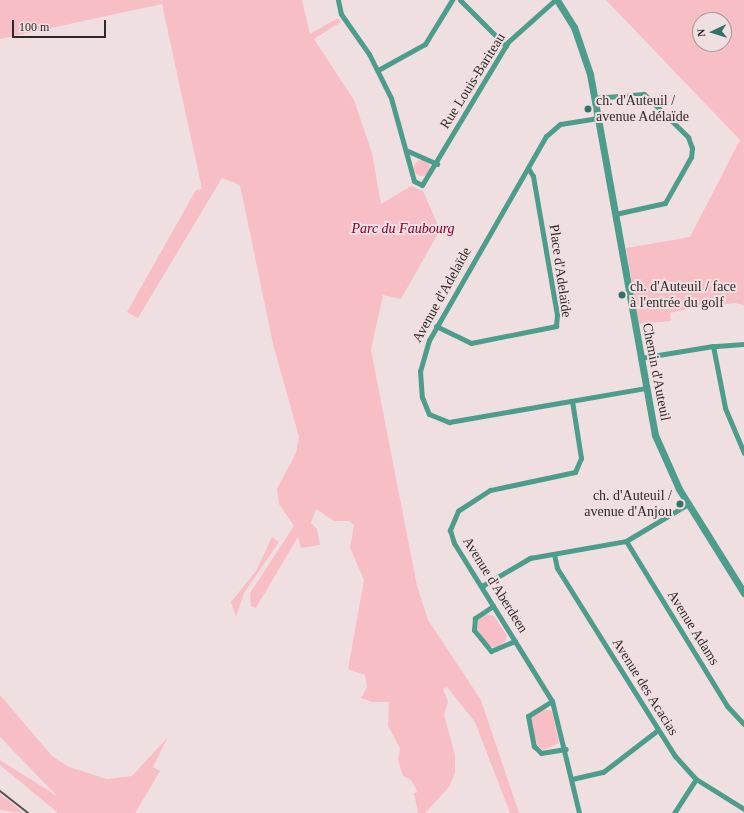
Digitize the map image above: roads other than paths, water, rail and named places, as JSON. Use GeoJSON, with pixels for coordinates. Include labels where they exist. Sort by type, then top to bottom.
{"type":"FeatureCollection","features":[{"type":"Feature","properties":{"kind":"street","name":"Rue Louis-Bariteau"},"geometry":{"type":"LineString","coordinates":[[338,0],[341,14],[378,70],[396,109],[408,151],[414,181],[419,185],[427,182],[506,46],[556,0]]}},
{"type":"Feature","properties":{"kind":"street"},"geometry":{"type":"LineString","coordinates":[[378,70],[425,44],[452,0]]}},
{"type":"Feature","properties":{"kind":"street"},"geometry":{"type":"LineString","coordinates":[[460,0],[506,46]]}},
{"type":"Feature","properties":{"kind":"street","name":"Chemin d'Auteuil"},"geometry":{"type":"LineString","coordinates":[[556,0],[578,35],[594,98],[645,388],[661,452],[688,504],[744,593]]}},
{"type":"Feature","properties":{"kind":"street"},"geometry":{"type":"LineString","coordinates":[[594,98],[644,94],[688,137],[692,148],[691,158],[665,203],[615,214]]}},
{"type":"Feature","properties":{"kind":"street","name":"Avenue d'Adelaïde"},"geometry":{"type":"LineString","coordinates":[[598,118],[553,128],[528,168],[436,326],[423,354],[420,372],[423,404],[434,418],[454,421],[645,388]]}},
{"type":"Feature","properties":{"kind":"street"},"geometry":{"type":"LineString","coordinates":[[408,151],[437,164]]}},
{"type":"Feature","properties":{"kind":"street","name":"Place d'Adelaïde"},"geometry":{"type":"LineString","coordinates":[[436,326],[471,343],[556,326],[555,299],[533,176],[528,168]]}},
{"type":"Feature","properties":{"kind":"street"},"geometry":{"type":"LineString","coordinates":[[640,358],[712,346],[744,344]]}},
{"type":"Feature","properties":{"kind":"street"},"geometry":{"type":"LineString","coordinates":[[712,346],[725,408],[744,453]]}},
{"type":"Feature","properties":{"kind":"street","name":"Avenue d'Aberdeen"},"geometry":{"type":"LineString","coordinates":[[572,401],[581,458],[575,472],[490,490],[462,508],[453,518],[451,537],[552,702],[566,749],[579,813]]}},
{"type":"Feature","properties":{"kind":"street"},"geometry":{"type":"LineString","coordinates":[[482,586],[525,560],[626,541],[688,504]]}},
{"type":"Feature","properties":{"kind":"street","name":"Avenue Adams"},"geometry":{"type":"LineString","coordinates":[[626,541],[727,706],[744,724]]}},
{"type":"Feature","properties":{"kind":"street","name":"Avenue des Acacias"},"geometry":{"type":"LineString","coordinates":[[554,554],[557,568],[658,730],[696,779],[744,809]]}},
{"type":"Feature","properties":{"kind":"street"},"geometry":{"type":"LineString","coordinates":[[493,606],[475,618],[474,630],[491,651],[515,640]]}},
{"type":"Feature","properties":{"kind":"street"},"geometry":{"type":"LineString","coordinates":[[552,702],[530,712],[527,723],[538,752],[566,749]]}},
{"type":"Feature","properties":{"kind":"street"},"geometry":{"type":"LineString","coordinates":[[572,779],[603,772],[658,730]]}},
{"type":"Feature","properties":{"kind":"street"},"geometry":{"type":"LineString","coordinates":[[674,813],[696,779]]}},
{"type":"Feature","properties":{"kind":"railway"},"geometry":{"type":"LineString","coordinates":[[0,791],[28,813]]}},
{"type":"Feature","properties":{"kind":"place","name":"ch. d'Auteuil / avenue Adélaïde"},"geometry":{"type":"Point","coordinates":[588,109]}},
{"type":"Feature","properties":{"kind":"place","name":"ch. d'Auteuil / face à l'entrée du golf"},"geometry":{"type":"Point","coordinates":[622,295]}},
{"type":"Feature","properties":{"kind":"place","name":"ch. d'Auteuil / avenue d'Anjou"},"geometry":{"type":"Point","coordinates":[680,504]}},
{"type":"Feature","properties":{"kind":"park label","name":"Parc du Faubourg"},"geometry":{"type":"Point","coordinates":[403,229]}}]}
